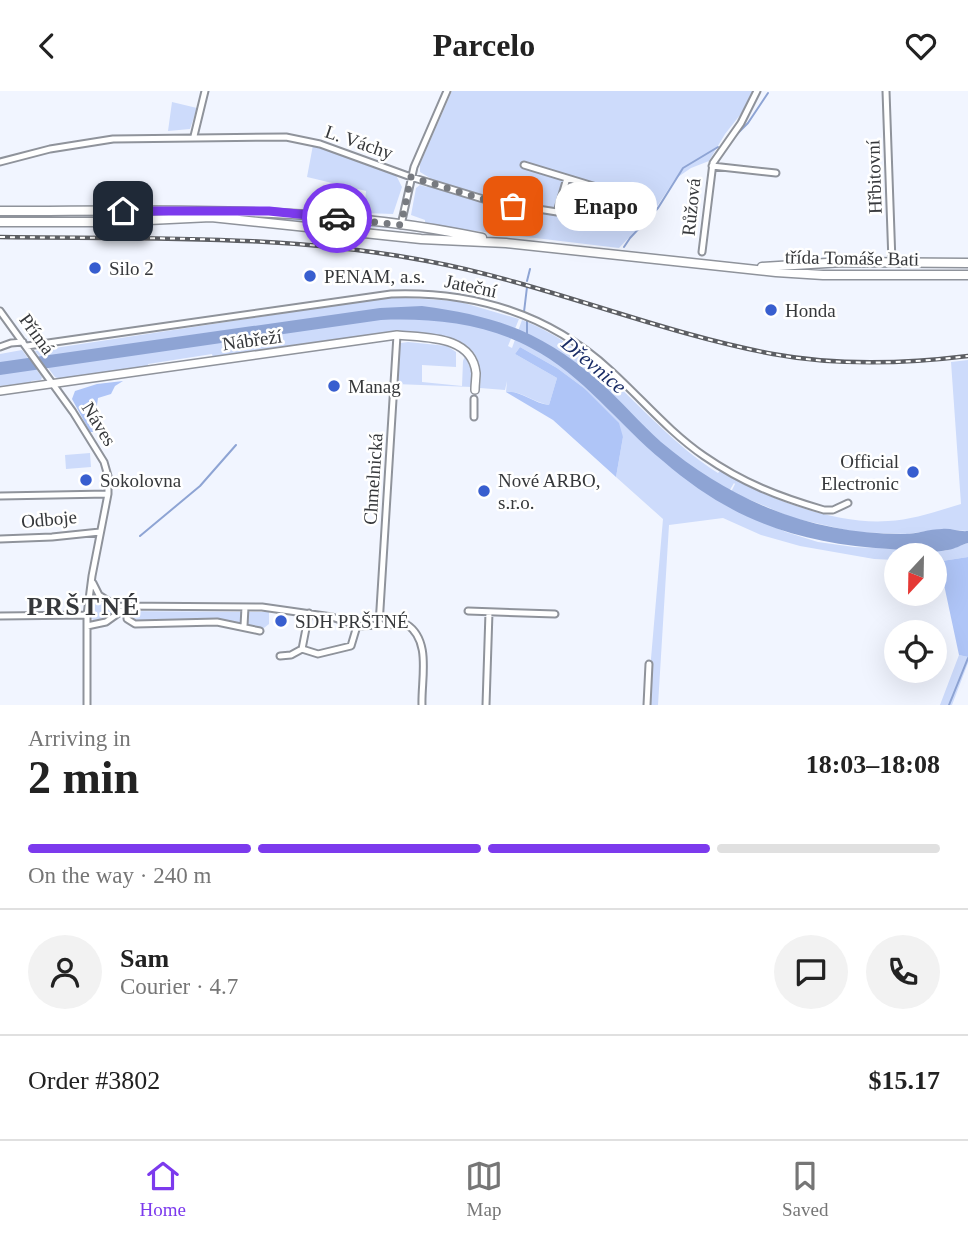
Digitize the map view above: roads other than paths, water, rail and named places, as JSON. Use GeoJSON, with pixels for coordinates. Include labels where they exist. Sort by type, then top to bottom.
{"type":"FeatureCollection","features":[{"type":"Feature","properties":{"kind":"main road","name":"třída Tomáše Bati"},"geometry":{"type":"LineString","coordinates":[[0,211],[269,211],[461,233],[506,243]]}},
{"type":"Feature","properties":{"kind":"main road","name":"třída Tomáše Bati"},"geometry":{"type":"LineString","coordinates":[[0,222],[107,222],[211,217],[823,275],[968,275]]}},
{"type":"Feature","properties":{"kind":"main road"},"geometry":{"type":"LineString","coordinates":[[400,237],[401,225]]}},
{"type":"Feature","properties":{"kind":"main road","name":"třída Tomáše Bati"},"geometry":{"type":"LineString","coordinates":[[735,268],[892,262],[968,263]]}},
{"type":"Feature","properties":{"kind":"main road"},"geometry":{"type":"LineString","coordinates":[[892,262],[896,275]]}},
{"type":"Feature","properties":{"kind":"street"},"geometry":{"type":"LineString","coordinates":[[194,136],[205,91]]}},
{"type":"Feature","properties":{"kind":"street"},"geometry":{"type":"LineString","coordinates":[[401,225],[411,177],[447,91]]}},
{"type":"Feature","properties":{"kind":"street","name":"Růžová"},"geometry":{"type":"LineString","coordinates":[[702,251],[712,166],[724,144],[741,123],[757,91]]}},
{"type":"Feature","properties":{"kind":"street","name":"Hřbitovní"},"geometry":{"type":"LineString","coordinates":[[886,91],[892,262]]}},
{"type":"Feature","properties":{"kind":"street","name":"L. Váchy"},"geometry":{"type":"LineString","coordinates":[[0,162],[50,149],[113,139],[274,136],[302,140],[493,202],[557,212],[636,219],[643,214],[649,203],[524,165]]}},
{"type":"Feature","properties":{"kind":"street","name":"Růžová"},"geometry":{"type":"LineString","coordinates":[[712,166],[776,173]]}},
{"type":"Feature","properties":{"kind":"street"},"geometry":{"type":"LineString","coordinates":[[557,212],[567,178]]}},
{"type":"Feature","properties":{"kind":"street","name":"Jateční"},"geometry":{"type":"LineString","coordinates":[[0,348],[11,343],[27,346],[391,294],[441,294],[522,314],[539,320],[577,342],[670,429],[704,456],[761,490],[824,510],[833,510],[848,503]]}},
{"type":"Feature","properties":{"kind":"street","name":"Přímá"},"geometry":{"type":"LineString","coordinates":[[0,311],[48,376]]}},
{"type":"Feature","properties":{"kind":"street","name":"Nábřeží"},"geometry":{"type":"LineString","coordinates":[[0,391],[397,335],[441,340],[463,348],[474,363],[475,390]]}},
{"type":"Feature","properties":{"kind":"street","name":"Chmelnická"},"geometry":{"type":"LineString","coordinates":[[379,625],[397,335]]}},
{"type":"Feature","properties":{"kind":"street","name":"Náves"},"geometry":{"type":"LineString","coordinates":[[48,376],[104,462],[108,476],[108,494],[87,615],[87,705]]}},
{"type":"Feature","properties":{"kind":"street"},"geometry":{"type":"LineString","coordinates":[[474,399],[474,417]]}},
{"type":"Feature","properties":{"kind":"street"},"geometry":{"type":"LineString","coordinates":[[0,496],[108,494]]}},
{"type":"Feature","properties":{"kind":"street","name":"Odboje"},"geometry":{"type":"LineString","coordinates":[[0,538],[52,537],[100,532]]}},
{"type":"Feature","properties":{"kind":"street"},"geometry":{"type":"LineString","coordinates":[[92,576],[94,587],[107,602],[127,607],[244,607],[309,613],[332,617],[357,626],[406,624],[419,638],[422,649],[422,705]]}},
{"type":"Feature","properties":{"kind":"street"},"geometry":{"type":"LineString","coordinates":[[182,606],[182,621]]}},
{"type":"Feature","properties":{"kind":"street"},"geometry":{"type":"LineString","coordinates":[[127,607],[128,619],[135,624],[217,622],[260,631]]}},
{"type":"Feature","properties":{"kind":"street"},"geometry":{"type":"LineString","coordinates":[[87,626],[106,622],[127,607]]}},
{"type":"Feature","properties":{"kind":"street"},"geometry":{"type":"LineString","coordinates":[[244,607],[244,626]]}},
{"type":"Feature","properties":{"kind":"street"},"geometry":{"type":"LineString","coordinates":[[468,611],[555,614]]}},
{"type":"Feature","properties":{"kind":"street"},"geometry":{"type":"LineString","coordinates":[[486,705],[489,612]]}},
{"type":"Feature","properties":{"kind":"street"},"geometry":{"type":"LineString","coordinates":[[302,649],[309,613]]}},
{"type":"Feature","properties":{"kind":"street"},"geometry":{"type":"LineString","coordinates":[[0,616],[87,615]]}},
{"type":"Feature","properties":{"kind":"street"},"geometry":{"type":"LineString","coordinates":[[280,656],[291,655],[302,649],[318,654],[351,646],[357,626]]}},
{"type":"Feature","properties":{"kind":"street"},"geometry":{"type":"LineString","coordinates":[[647,705],[651,678],[649,664]]}},
{"type":"Feature","properties":{"kind":"waterway"},"geometry":{"type":"LineString","coordinates":[[732,139],[748,123],[768,93]]}},
{"type":"Feature","properties":{"kind":"waterway"},"geometry":{"type":"LineString","coordinates":[[624,247],[658,208],[683,168],[718,147]]}},
{"type":"Feature","properties":{"kind":"waterway"},"geometry":{"type":"LineString","coordinates":[[527,281],[530,269]]}},
{"type":"Feature","properties":{"kind":"waterway"},"geometry":{"type":"LineString","coordinates":[[524,312],[527,287]]}},
{"type":"Feature","properties":{"kind":"waterway"},"geometry":{"type":"LineString","coordinates":[[527,321],[527,334]]}},
{"type":"Feature","properties":{"kind":"waterway"},"geometry":{"type":"LineString","coordinates":[[140,536],[200,486],[236,445]]}},
{"type":"Feature","properties":{"kind":"waterway"},"geometry":{"type":"LineString","coordinates":[[949,705],[968,658]]}},
{"type":"Feature","properties":{"kind":"railway"},"geometry":{"type":"LineString","coordinates":[[0,237],[268,242],[374,252],[471,270],[729,345],[773,354],[870,363],[968,356]]}},
{"type":"Feature","properties":{"kind":"place","name":"Enapo"},"geometry":{"type":"Point","coordinates":[513,206]}},
{"type":"Feature","properties":{"kind":"place","name":"Silo 2"},"geometry":{"type":"Point","coordinates":[95,268]}},
{"type":"Feature","properties":{"kind":"place","name":"PENAM, a.s."},"geometry":{"type":"Point","coordinates":[310,276]}},
{"type":"Feature","properties":{"kind":"place","name":"Honda"},"geometry":{"type":"Point","coordinates":[771,310]}},
{"type":"Feature","properties":{"kind":"place","name":"Manag"},"geometry":{"type":"Point","coordinates":[334,386]}},
{"type":"Feature","properties":{"kind":"place","name":"Official Electronic"},"geometry":{"type":"Point","coordinates":[913,472]}},
{"type":"Feature","properties":{"kind":"place","name":"Sokolovna"},"geometry":{"type":"Point","coordinates":[86,480]}},
{"type":"Feature","properties":{"kind":"place","name":"Nové ARBO, s.r.o."},"geometry":{"type":"Point","coordinates":[484,491]}},
{"type":"Feature","properties":{"kind":"place","name":"SDH PRŠTNÉ"},"geometry":{"type":"Point","coordinates":[281,621]}},
{"type":"Feature","properties":{"kind":"district","name":"PRŠTNÉ"},"geometry":{"type":"Point","coordinates":[84,606]}},
{"type":"Feature","properties":{"kind":"water label","name":"Dřevnice"},"geometry":{"type":"Point","coordinates":[594,365]}}]}
